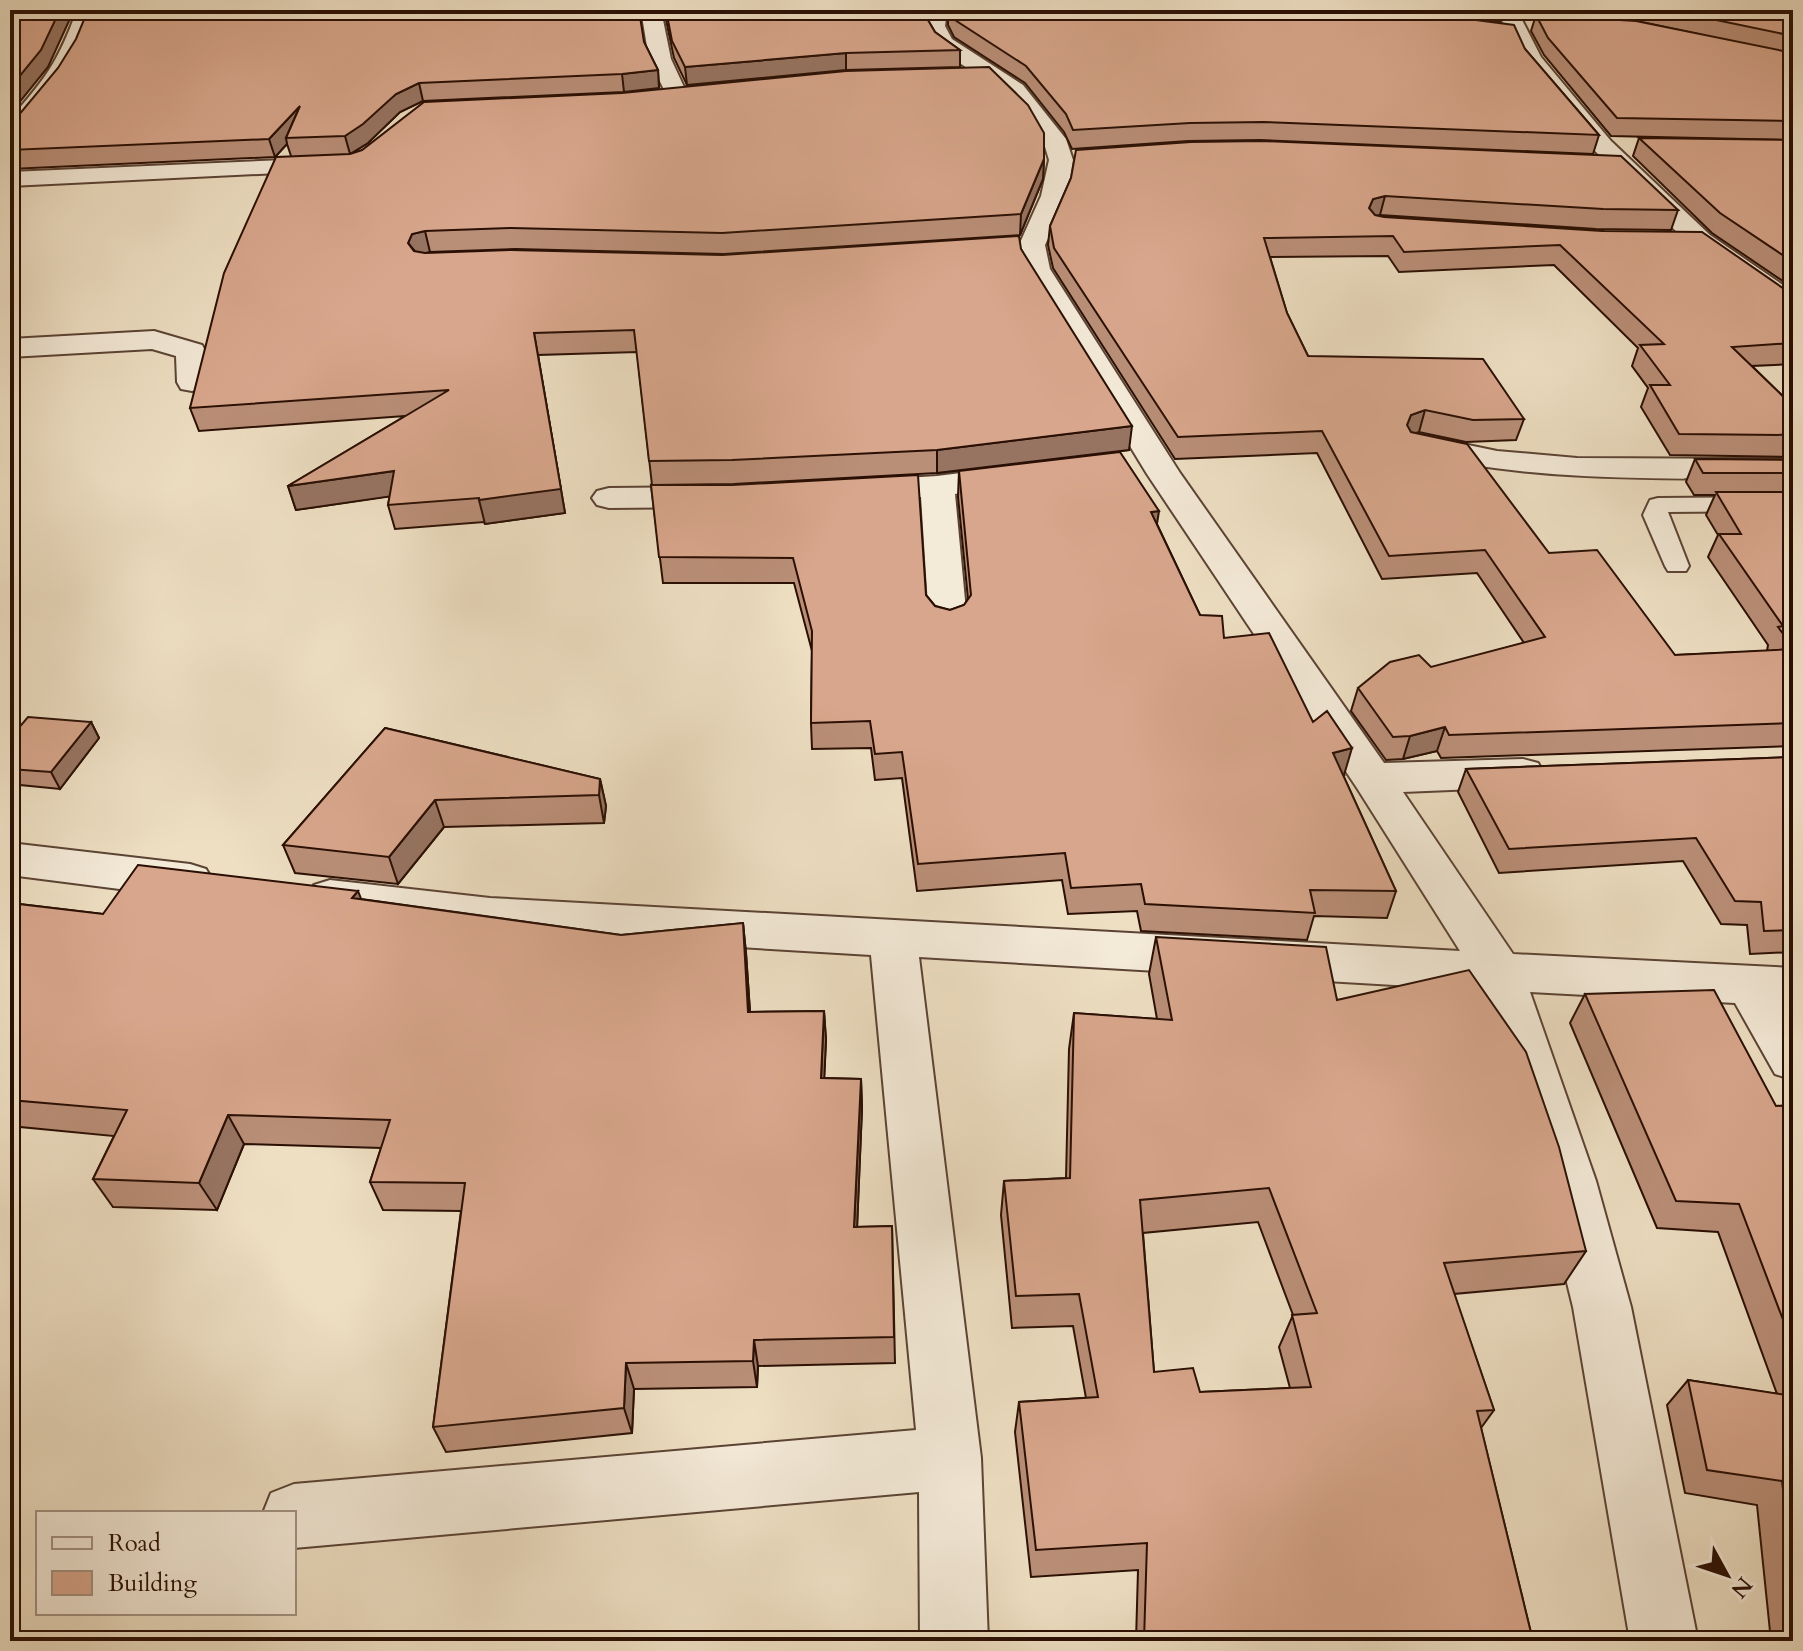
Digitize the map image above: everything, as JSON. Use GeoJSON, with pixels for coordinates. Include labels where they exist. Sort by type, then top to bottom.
{"type":"FeatureCollection","features":[{"type":"Feature","properties":{"kind":"street"},"geometry":{"type":"LineString","coordinates":[[651,10],[660,59],[677,95]]}},
{"type":"Feature","properties":{"kind":"street"},"geometry":{"type":"LineString","coordinates":[[937,10],[935,26],[943,43],[994,76],[1031,107],[1054,139],[1077,159],[1054,196],[1016,246],[1036,269],[1139,460],[1372,778],[1499,972],[1569,1181],[1602,1307],[1664,1641]]}},
{"type":"Feature","properties":{"kind":"street"},"geometry":{"type":"LineString","coordinates":[[10,133],[52,87],[73,51],[86,13],[114,14]]}},
{"type":"Feature","properties":{"kind":"street"},"geometry":{"type":"LineString","coordinates":[[1488,30],[1519,22],[1531,59],[1599,155],[1625,165],[1701,241],[1791,302]]}},
{"type":"Feature","properties":{"kind":"street"},"geometry":{"type":"LineString","coordinates":[[953,76],[994,76]]}},
{"type":"Feature","properties":{"kind":"street"},"geometry":{"type":"LineString","coordinates":[[24,88],[52,87]]}},
{"type":"Feature","properties":{"kind":"street"},"geometry":{"type":"LineString","coordinates":[[648,100],[755,87]]}},
{"type":"Feature","properties":{"kind":"street"},"geometry":{"type":"LineString","coordinates":[[1599,155],[1643,146]]}},
{"type":"Feature","properties":{"kind":"street"},"geometry":{"type":"LineString","coordinates":[[10,179],[355,164]]}},
{"type":"Feature","properties":{"kind":"street"},"geometry":{"type":"LineString","coordinates":[[1662,240],[1701,241]]}},
{"type":"Feature","properties":{"kind":"street"},"geometry":{"type":"LineString","coordinates":[[10,348],[154,340],[191,351],[192,382]]}},
{"type":"Feature","properties":{"kind":"street"},"geometry":{"type":"LineString","coordinates":[[1420,445],[1497,461],[1577,468],[1793,469]]}},
{"type":"Feature","properties":{"kind":"street"},"geometry":{"type":"LineString","coordinates":[[828,492],[937,486],[1050,472]]}},
{"type":"Feature","properties":{"kind":"street"},"geometry":{"type":"LineString","coordinates":[[937,486],[948,621]]}},
{"type":"Feature","properties":{"kind":"street"},"geometry":{"type":"LineString","coordinates":[[609,498],[750,496]]}},
{"type":"Feature","properties":{"kind":"street"},"geometry":{"type":"LineString","coordinates":[[1372,778],[1559,771]]}},
{"type":"Feature","properties":{"kind":"street"},"geometry":{"type":"LineString","coordinates":[[10,859],[226,885]]}},
{"type":"Feature","properties":{"kind":"street"},"geometry":{"type":"LineString","coordinates":[[288,892],[490,915],[1772,987],[1793,1059]]}},
{"type":"Feature","properties":{"kind":"street"},"geometry":{"type":"LineString","coordinates":[[893,937],[950,1458],[954,1641]]}},
{"type":"Feature","properties":{"kind":"street"},"geometry":{"type":"LineString","coordinates":[[296,1516],[950,1458]]}},
{"type":"Feature","properties":{"kind":"lane"},"geometry":{"type":"LineString","coordinates":[[1677,566],[1655,515],[1658,505],[1793,504]]}},
{"type":"Feature","properties":{"kind":"building"},"geometry":{"type":"Polygon","coordinates":[[[10,10],[60,10],[41,50],[10,88],[10,10]]]}},
{"type":"Feature","properties":{"kind":"building"},"geometry":{"type":"Polygon","coordinates":[[[88,10],[639,10],[644,42],[658,70],[419,83],[396,94],[345,136],[286,138],[300,106],[269,139],[10,150],[10,122],[58,68],[76,39],[88,10]]]}},
{"type":"Feature","properties":{"kind":"building"},"geometry":{"type":"Polygon","coordinates":[[[666,10],[925,10],[935,32],[960,50],[846,53],[685,67],[672,41],[666,10]]]}},
{"type":"Feature","properties":{"kind":"building"},"geometry":{"type":"Polygon","coordinates":[[[949,10],[1399,10],[1514,25],[1525,49],[1599,135],[1263,122],[1073,130],[1066,114],[1026,66],[955,20],[949,10]]]}},
{"type":"Feature","properties":{"kind":"building"},"geometry":{"type":"Polygon","coordinates":[[[1668,10],[1793,10],[1793,36],[1668,10]]]}},
{"type":"Feature","properties":{"kind":"building"},"geometry":{"type":"Polygon","coordinates":[[[1536,15],[1636,21],[1793,53],[1793,121],[1617,118],[1548,38],[1536,15]]]}},
{"type":"Feature","properties":{"kind":"building"},"geometry":{"type":"Polygon","coordinates":[[[989,67],[1028,105],[1044,133],[1044,159],[1021,214],[722,233],[511,228],[425,231],[412,234],[408,243],[414,251],[425,253],[511,250],[722,255],[1019,236],[1021,249],[1132,426],[937,450],[649,461],[634,330],[534,333],[561,489],[479,500],[388,505],[394,471],[288,486],[449,390],[190,408],[224,273],[276,157],[350,154],[362,150],[424,102],[622,93],[846,71],[989,67]]]}},
{"type":"Feature","properties":{"kind":"building"},"geometry":{"type":"Polygon","coordinates":[[[1639,138],[1793,140],[1793,262],[1720,213],[1639,138]]]}},
{"type":"Feature","properties":{"kind":"building"},"geometry":{"type":"Polygon","coordinates":[[[1263,141],[1621,156],[1678,210],[1603,209],[1385,196],[1373,199],[1369,208],[1375,215],[1384,217],[1602,231],[1702,232],[1793,293],[1793,343],[1732,347],[1793,406],[1793,435],[1679,434],[1650,385],[1670,385],[1640,345],[1664,344],[1560,245],[1404,252],[1393,236],[1264,238],[1287,313],[1308,356],[1483,359],[1524,419],[1473,420],[1425,410],[1411,415],[1407,425],[1411,432],[1467,444],[1549,553],[1597,550],[1675,655],[1793,649],[1793,723],[1449,735],[1445,727],[1393,737],[1358,688],[1390,662],[1419,655],[1431,667],[1545,637],[1485,550],[1389,556],[1322,431],[1178,437],[1054,248],[1050,226],[1071,178],[1076,150],[1191,142],[1263,141]]]}},
{"type":"Feature","properties":{"kind":"building"},"geometry":{"type":"Polygon","coordinates":[[[1120,452],[1159,511],[1151,512],[1200,615],[1222,616],[1224,638],[1269,633],[1313,722],[1327,711],[1352,748],[1333,753],[1396,891],[1310,890],[1315,913],[1145,904],[1141,884],[1071,888],[1065,853],[918,864],[902,752],[875,754],[870,721],[811,723],[812,631],[793,558],[659,557],[651,485],[732,485],[918,475],[926,595],[935,606],[950,610],[964,605],[971,595],[959,471],[1120,452]]]}},
{"type":"Feature","properties":{"kind":"building"},"geometry":{"type":"Polygon","coordinates":[[[1695,459],[1793,460],[1793,473],[1703,473],[1695,459]]]}},
{"type":"Feature","properties":{"kind":"building"},"geometry":{"type":"Polygon","coordinates":[[[1716,492],[1793,492],[1793,647],[1778,627],[1783,626],[1719,534],[1741,534],[1716,492]]]}},
{"type":"Feature","properties":{"kind":"building"},"geometry":{"type":"Polygon","coordinates":[[[28,717],[91,722],[51,772],[10,769],[10,738],[28,717]]]}},
{"type":"Feature","properties":{"kind":"building"},"geometry":{"type":"Polygon","coordinates":[[[385,728],[600,779],[599,795],[435,800],[389,857],[283,845],[385,728]]]}},
{"type":"Feature","properties":{"kind":"building"},"geometry":{"type":"Polygon","coordinates":[[[1793,757],[1793,930],[1764,931],[1761,902],[1735,901],[1696,838],[1509,849],[1466,769],[1793,757]]]}},
{"type":"Feature","properties":{"kind":"building"},"geometry":{"type":"Polygon","coordinates":[[[138,865],[358,891],[352,898],[621,935],[743,923],[748,1012],[824,1011],[821,1078],[861,1079],[854,1227],[892,1226],[894,1337],[754,1340],[753,1361],[626,1363],[624,1408],[433,1427],[465,1183],[370,1182],[390,1120],[228,1115],[199,1183],[93,1179],[127,1110],[10,1100],[10,903],[103,914],[138,865]]]}},
{"type":"Feature","properties":{"kind":"building"},"geometry":{"type":"Polygon","coordinates":[[[1156,937],[1326,947],[1337,1000],[1469,970],[1526,1052],[1559,1147],[1586,1251],[1444,1263],[1494,1410],[1477,1411],[1533,1641],[1144,1641],[1147,1543],[1036,1550],[1019,1402],[1098,1397],[1079,1294],[1016,1296],[1004,1181],[1070,1178],[1074,1013],[1172,1020],[1156,937]],[[1269,1188],[1140,1200],[1154,1372],[1193,1368],[1200,1392],[1311,1387],[1292,1315],[1317,1313],[1269,1188]]]}},
{"type":"Feature","properties":{"kind":"building"},"geometry":{"type":"Polygon","coordinates":[[[1714,990],[1776,1106],[1793,1105],[1793,1346],[1739,1204],[1676,1201],[1585,994],[1714,990]]]}},
{"type":"Feature","properties":{"kind":"building"},"geometry":{"type":"Polygon","coordinates":[[[1688,1380],[1793,1396],[1793,1575],[1782,1481],[1707,1470],[1688,1380]]]}}]}
